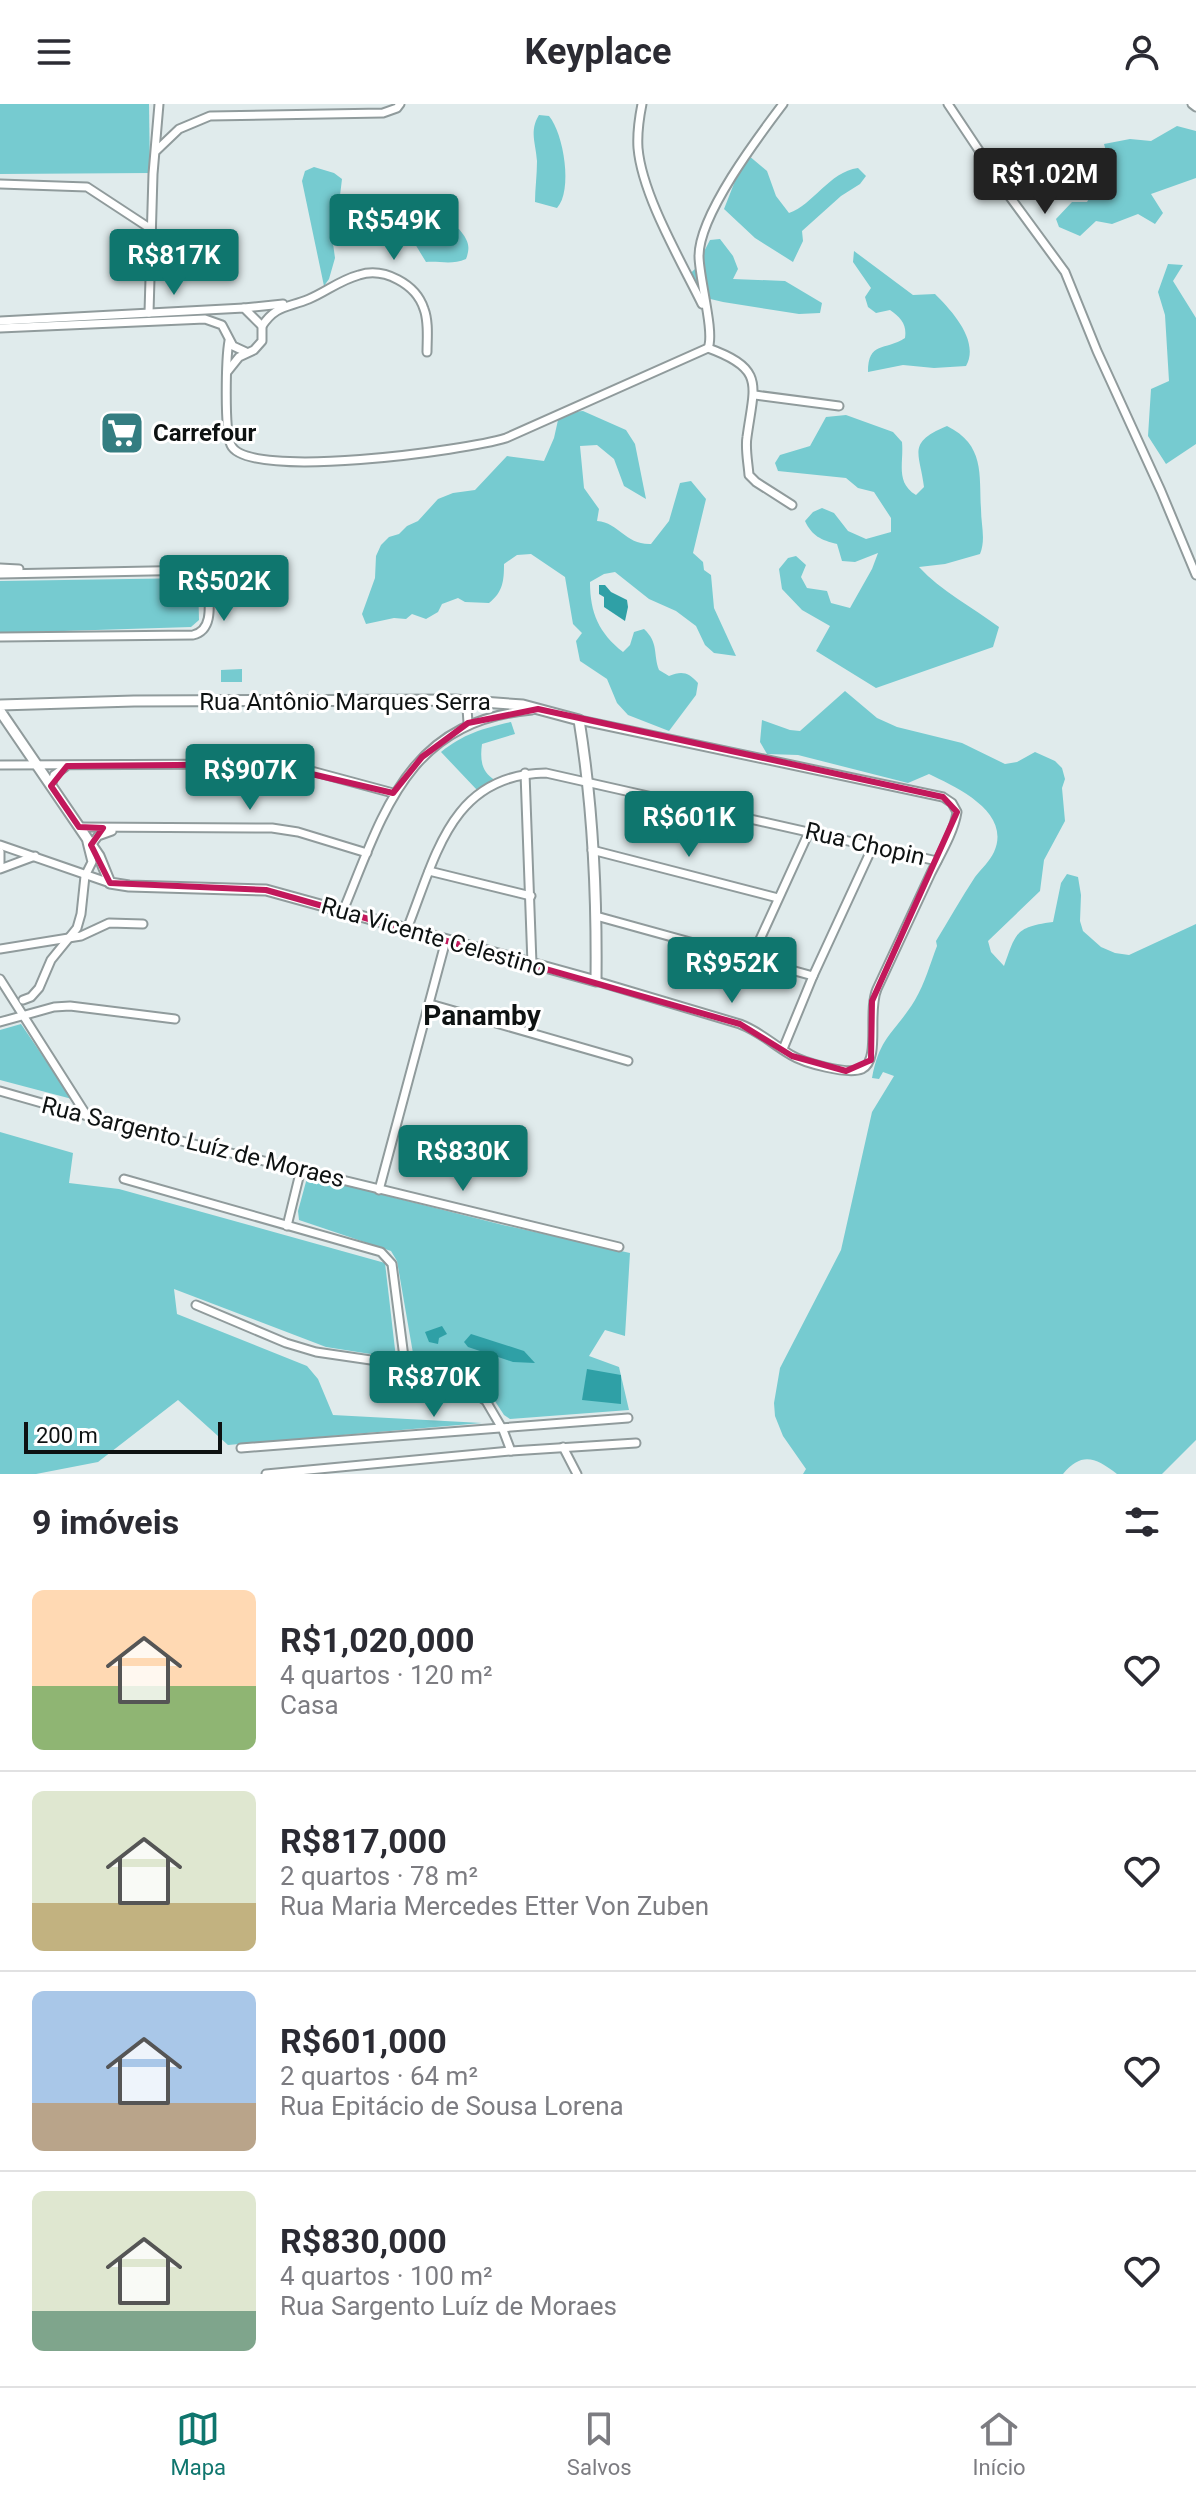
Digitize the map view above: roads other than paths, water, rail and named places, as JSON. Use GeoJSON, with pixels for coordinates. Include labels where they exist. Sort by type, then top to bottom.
{"type":"FeatureCollection","features":[{"type":"Feature","properties":{"kind":"street"},"geometry":{"type":"LineString","coordinates":[[149,313],[153,174],[159,104]]}},
{"type":"Feature","properties":{"kind":"street"},"geometry":{"type":"LineString","coordinates":[[157,150],[179,129],[210,116],[236,113],[383,113],[400,104]]}},
{"type":"Feature","properties":{"kind":"street"},"geometry":{"type":"LineString","coordinates":[[642,104],[638,137],[643,171],[666,230],[705,310]]}},
{"type":"Feature","properties":{"kind":"street"},"geometry":{"type":"LineString","coordinates":[[708,348],[711,336],[699,256],[706,223],[741,163],[783,104]]}},
{"type":"Feature","properties":{"kind":"street"},"geometry":{"type":"LineString","coordinates":[[948,104],[1065,272],[1196,575]]}},
{"type":"Feature","properties":{"kind":"street"},"geometry":{"type":"LineString","coordinates":[[0,184],[87,187],[151,229]]}},
{"type":"Feature","properties":{"kind":"street"},"geometry":{"type":"LineString","coordinates":[[226,374],[235,361],[254,350],[262,341],[262,326],[272,312],[369,272],[391,277],[412,290],[424,307],[427,352]]}},
{"type":"Feature","properties":{"kind":"street"},"geometry":{"type":"LineString","coordinates":[[0,321],[293,304]]}},
{"type":"Feature","properties":{"kind":"street"},"geometry":{"type":"LineString","coordinates":[[244,308],[262,326]]}},
{"type":"Feature","properties":{"kind":"street"},"geometry":{"type":"LineString","coordinates":[[0,328],[205,319],[222,325],[236,349],[246,352]]}},
{"type":"Feature","properties":{"kind":"street"},"geometry":{"type":"LineString","coordinates":[[229,341],[226,374],[231,445],[241,456],[307,462],[471,447],[506,438],[708,348],[743,364],[752,379],[755,395],[747,437],[749,475],[792,505]]}},
{"type":"Feature","properties":{"kind":"street"},"geometry":{"type":"LineString","coordinates":[[755,395],[839,406]]}},
{"type":"Feature","properties":{"kind":"street"},"geometry":{"type":"LineString","coordinates":[[0,571],[195,569],[205,573],[208,579],[208,624],[203,632],[193,635],[0,637]]}},
{"type":"Feature","properties":{"kind":"street"},"geometry":{"type":"LineString","coordinates":[[455,700],[467,708],[468,723]]}},
{"type":"Feature","properties":{"kind":"street","name":"Rua Antônio Marques Serra"},"geometry":{"type":"LineString","coordinates":[[0,708],[134,701],[455,700],[507,703],[943,797],[956,808],[956,817],[937,861]]}},
{"type":"Feature","properties":{"kind":"street"},"geometry":{"type":"LineString","coordinates":[[0,708],[99,856],[110,883]]}},
{"type":"Feature","properties":{"kind":"street"},"geometry":{"type":"LineString","coordinates":[[343,911],[393,793],[422,757],[468,723],[510,712],[538,709]]}},
{"type":"Feature","properties":{"kind":"street"},"geometry":{"type":"LineString","coordinates":[[579,720],[589,783],[596,981]]}},
{"type":"Feature","properties":{"kind":"street"},"geometry":{"type":"LineString","coordinates":[[0,765],[269,764],[315,772],[393,793]]}},
{"type":"Feature","properties":{"kind":"street"},"geometry":{"type":"LineString","coordinates":[[51,786],[54,775],[67,766]]}},
{"type":"Feature","properties":{"kind":"street"},"geometry":{"type":"LineString","coordinates":[[525,773],[532,964]]}},
{"type":"Feature","properties":{"kind":"street","name":"Rua Chopin"},"geometry":{"type":"LineString","coordinates":[[407,929],[450,824],[464,806],[495,783],[525,773],[546,773],[937,861]]}},
{"type":"Feature","properties":{"kind":"street"},"geometry":{"type":"LineString","coordinates":[[79,827],[272,828],[298,832],[367,853]]}},
{"type":"Feature","properties":{"kind":"street"},"geometry":{"type":"LineString","coordinates":[[89,843],[103,833],[126,828]]}},
{"type":"Feature","properties":{"kind":"street"},"geometry":{"type":"LineString","coordinates":[[751,959],[809,832]]}},
{"type":"Feature","properties":{"kind":"street"},"geometry":{"type":"LineString","coordinates":[[23,1000],[39,988],[51,960],[77,928],[85,876],[92,862],[89,843]]}},
{"type":"Feature","properties":{"kind":"street","name":"Rua Vicente Celestino"},"geometry":{"type":"LineString","coordinates":[[0,845],[110,883],[266,890],[740,1024],[757,1030],[805,1061],[846,1071],[868,1065],[873,1050],[872,1001],[937,861]]}},
{"type":"Feature","properties":{"kind":"street"},"geometry":{"type":"LineString","coordinates":[[783,1049],[873,846]]}},
{"type":"Feature","properties":{"kind":"street"},"geometry":{"type":"LineString","coordinates":[[592,850],[778,898]]}},
{"type":"Feature","properties":{"kind":"street"},"geometry":{"type":"LineString","coordinates":[[0,852],[0,868],[35,856]]}},
{"type":"Feature","properties":{"kind":"street"},"geometry":{"type":"LineString","coordinates":[[429,871],[531,896]]}},
{"type":"Feature","properties":{"kind":"street"},"geometry":{"type":"LineString","coordinates":[[596,916],[813,976]]}},
{"type":"Feature","properties":{"kind":"street"},"geometry":{"type":"LineString","coordinates":[[0,949],[89,933],[109,923],[143,924]]}},
{"type":"Feature","properties":{"kind":"street"},"geometry":{"type":"LineString","coordinates":[[379,1190],[446,940]]}},
{"type":"Feature","properties":{"kind":"street"},"geometry":{"type":"LineString","coordinates":[[0,979],[87,1116]]}},
{"type":"Feature","properties":{"kind":"street"},"geometry":{"type":"LineString","coordinates":[[430,1004],[628,1061]]}},
{"type":"Feature","properties":{"kind":"street"},"geometry":{"type":"LineString","coordinates":[[0,1022],[54,1007],[70,1006],[175,1019]]}},
{"type":"Feature","properties":{"kind":"street","name":"Rua Sargento Luíz de Moraes"},"geometry":{"type":"LineString","coordinates":[[0,1091],[379,1190],[619,1247]]}},
{"type":"Feature","properties":{"kind":"street"},"geometry":{"type":"LineString","coordinates":[[287,1226],[301,1169]]}},
{"type":"Feature","properties":{"kind":"street"},"geometry":{"type":"LineString","coordinates":[[124,1179],[381,1252],[391,1260],[405,1365]]}},
{"type":"Feature","properties":{"kind":"street"},"geometry":{"type":"LineString","coordinates":[[196,1305],[308,1350],[405,1365],[479,1395],[503,1430],[511,1451]]}},
{"type":"Feature","properties":{"kind":"street"},"geometry":{"type":"LineString","coordinates":[[242,1448],[628,1418]]}},
{"type":"Feature","properties":{"kind":"street"},"geometry":{"type":"LineString","coordinates":[[266,1474],[511,1451],[636,1443]]}},
{"type":"Feature","properties":{"kind":"street"},"geometry":{"type":"LineString","coordinates":[[563,1447],[577,1474]]}},
{"type":"Feature","properties":{"kind":"street"},"geometry":{"type":"LineString","coordinates":[[401,1463],[408,1474]]}},
{"type":"Feature","properties":{"kind":"place","name":"Carrefour"},"geometry":{"type":"Point","coordinates":[122,433]}},
{"type":"Feature","properties":{"kind":"district","name":"Panamby"},"geometry":{"type":"Point","coordinates":[482,1015]}}]}
